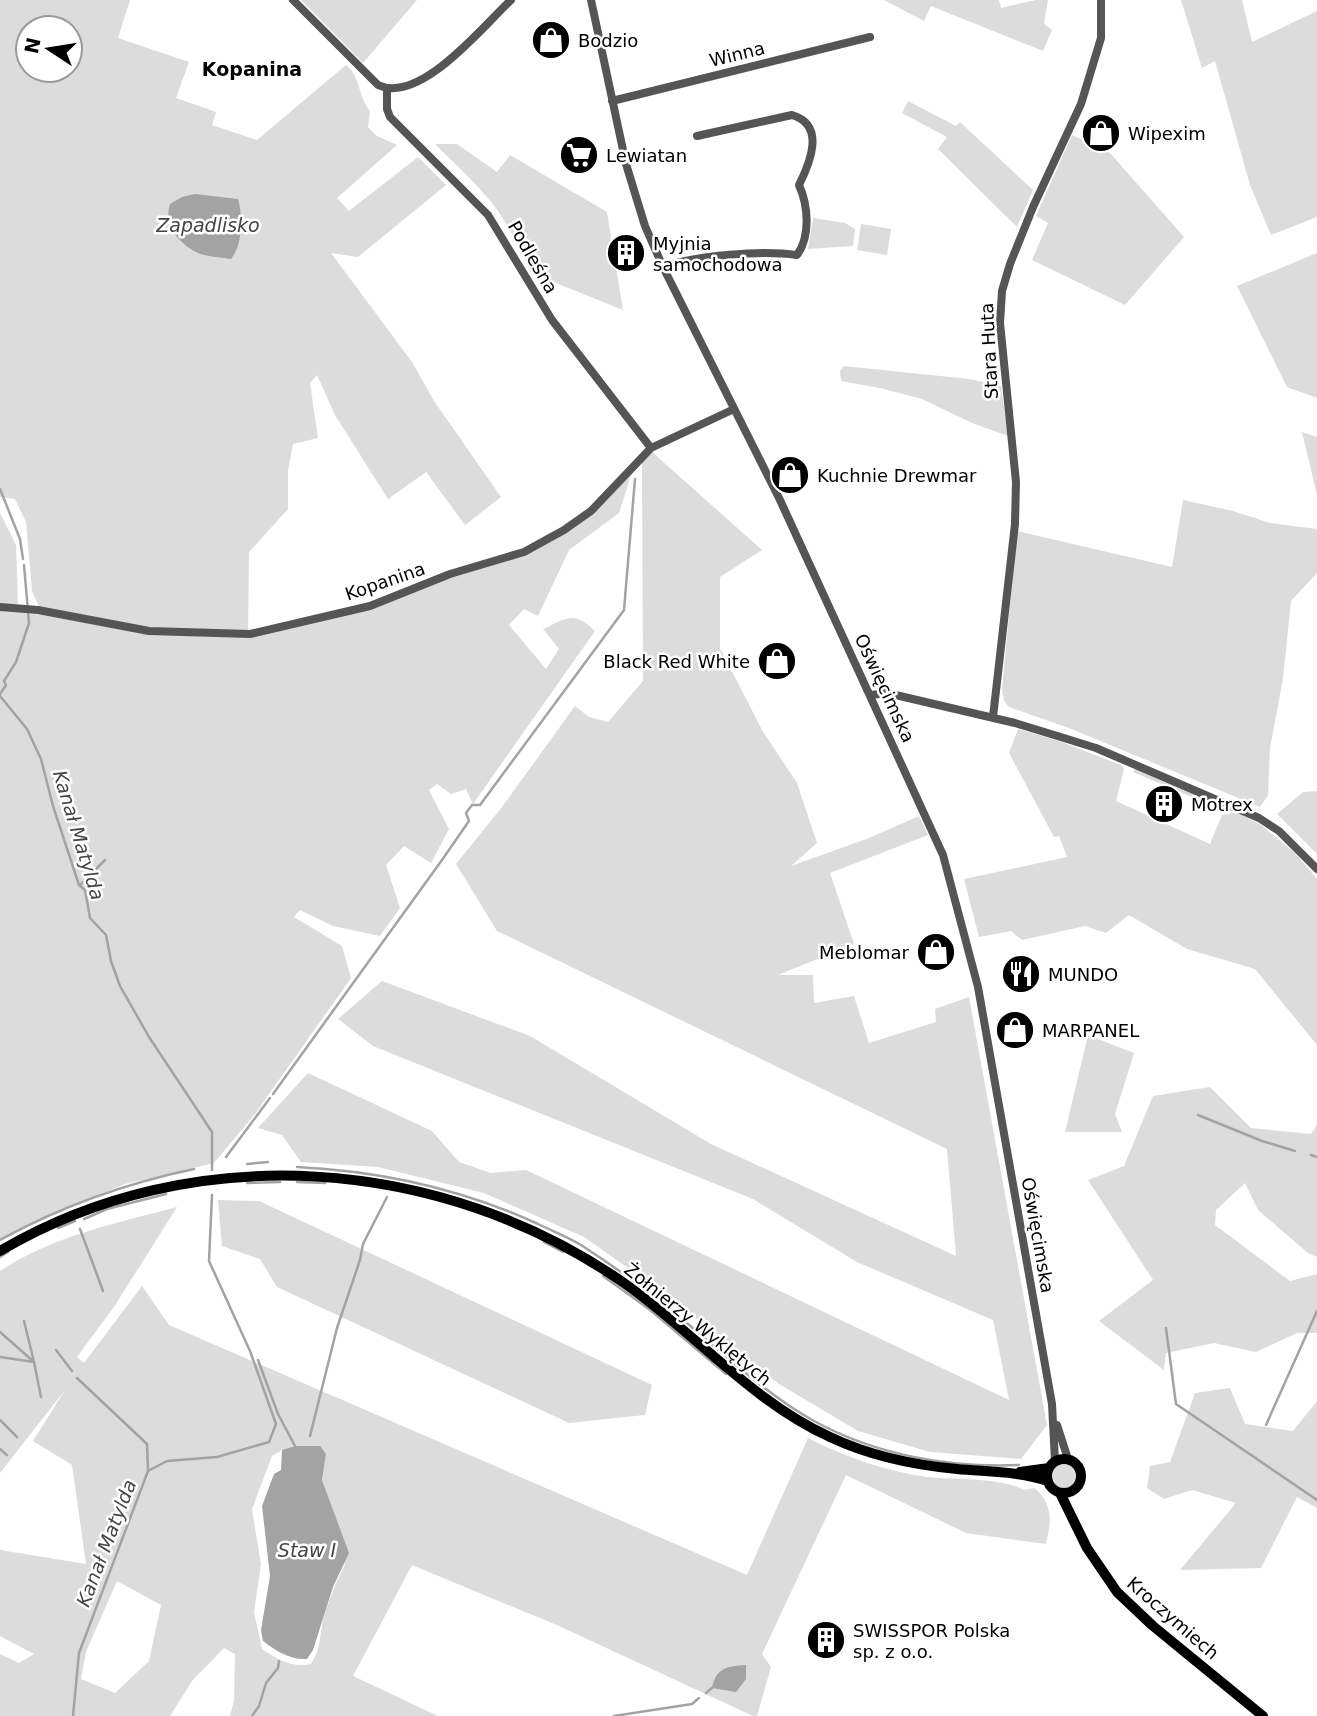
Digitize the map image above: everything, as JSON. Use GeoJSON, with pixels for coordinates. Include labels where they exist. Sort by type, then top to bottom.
{"type":"FeatureCollection","features":[{"type":"Feature","properties":{"kind":"main road","name":"Żołnierzy Wyklętych"},"geometry":{"type":"LineString","coordinates":[[0,1251],[56,1223],[106,1204],[201,1181],[283,1176],[336,1177],[407,1188],[487,1211],[547,1237],[602,1268],[652,1304],[757,1392],[820,1433],[869,1453],[903,1462],[1016,1473],[1048,1481]]}},
{"type":"Feature","properties":{"kind":"main road"},"geometry":{"type":"LineString","coordinates":[[1068,1459],[1077,1465],[1080,1481],[1073,1490],[1060,1493],[1052,1489],[1048,1481],[1052,1464],[1068,1459]]}},
{"type":"Feature","properties":{"kind":"main road","name":"Żołnierzy Wyklętych"},"geometry":{"type":"LineString","coordinates":[[1016,1473],[1052,1464]]}},
{"type":"Feature","properties":{"kind":"main road","name":"Kroczymiech"},"geometry":{"type":"LineString","coordinates":[[1073,1490],[1079,1529]]}},
{"type":"Feature","properties":{"kind":"main road","name":"Kroczymiech"},"geometry":{"type":"LineString","coordinates":[[1060,1493],[1094,1561],[1125,1600],[1263,1716]]}},
{"type":"Feature","properties":{"kind":"street"},"geometry":{"type":"LineString","coordinates":[[293,0],[378,85],[387,89],[414,84],[435,73],[511,0]]}},
{"type":"Feature","properties":{"kind":"street","name":"Oświęcimska"},"geometry":{"type":"LineString","coordinates":[[591,0],[636,202],[663,267],[780,500],[943,855],[965,931],[983,1011],[1055,1421],[1068,1459]]}},
{"type":"Feature","properties":{"kind":"street","name":"Stara Huta"},"geometry":{"type":"LineString","coordinates":[[993,718],[1016,524],[1016,492],[1000,323],[1002,291],[1033,207],[1081,104],[1101,38],[1101,0]]}},
{"type":"Feature","properties":{"kind":"street","name":"Winna"},"geometry":{"type":"LineString","coordinates":[[612,101],[870,37]]}},
{"type":"Feature","properties":{"kind":"street","name":"Podleśna"},"geometry":{"type":"LineString","coordinates":[[387,89],[387,109],[390,117],[488,215],[552,320],[652,448]]}},
{"type":"Feature","properties":{"kind":"street"},"geometry":{"type":"LineString","coordinates":[[663,267],[743,254],[797,255],[802,248],[808,211],[799,185],[811,159],[813,147],[808,124],[801,117],[792,115],[697,136]]}},
{"type":"Feature","properties":{"kind":"street","name":"Kopanina"},"geometry":{"type":"LineString","coordinates":[[0,607],[38,610],[149,631],[250,634],[370,606],[450,574],[524,552],[591,511],[652,448],[734,409]]}},
{"type":"Feature","properties":{"kind":"street"},"geometry":{"type":"LineString","coordinates":[[871,695],[887,693],[993,718],[1096,748],[1259,818],[1279,831],[1317,869]]}},
{"type":"Feature","properties":{"kind":"street","name":"Oświęcimska"},"geometry":{"type":"LineString","coordinates":[[1052,1464],[1055,1421]]}},
{"type":"Feature","properties":{"kind":"shaded area"},"geometry":{"type":"Polygon","coordinates":[[[0,0],[130,0],[118,38],[189,62],[176,98],[216,112],[212,125],[257,140],[346,65],[355,76],[370,111],[368,127],[377,136],[397,145],[337,198],[349,211],[418,157],[446,185],[358,257],[331,253],[412,362],[434,401],[501,497],[465,525],[426,472],[388,499],[335,415],[317,375],[310,383],[318,438],[293,444],[288,471],[288,509],[249,552],[248,638],[375,608],[447,578],[527,554],[592,514],[631,475],[619,513],[569,550],[538,616],[524,609],[509,625],[546,669],[559,649],[543,629],[576,618],[595,631],[473,804],[466,789],[451,794],[437,784],[429,790],[449,829],[431,863],[404,846],[386,865],[400,908],[380,936],[333,926],[300,910],[294,917],[342,946],[351,978],[255,1114],[214,1163],[125,1184],[53,1213],[0,1239],[0,610],[168,635],[39,607],[32,591],[26,522],[15,499],[0,497],[0,0]]]}},
{"type":"Feature","properties":{"kind":"shaded area"},"geometry":{"type":"Polygon","coordinates":[[[301,0],[417,0],[363,63],[301,0]]]}},
{"type":"Feature","properties":{"kind":"shaded area"},"geometry":{"type":"Polygon","coordinates":[[[884,0],[999,0],[1001,8],[1048,0],[1044,24],[1052,30],[1043,51],[931,6],[924,21],[884,0]]]}},
{"type":"Feature","properties":{"kind":"shaded area"},"geometry":{"type":"Polygon","coordinates":[[[1181,0],[1242,0],[1252,42],[1317,11],[1317,217],[1271,235],[1250,185],[1215,61],[1202,68],[1181,0]]]}},
{"type":"Feature","properties":{"kind":"shaded area"},"geometry":{"type":"Polygon","coordinates":[[[908,101],[956,126],[960,122],[1033,190],[1017,227],[938,149],[947,137],[902,113],[908,101]]]}},
{"type":"Feature","properties":{"kind":"shaded area"},"geometry":{"type":"Polygon","coordinates":[[[1072,135],[1110,153],[1184,237],[1125,305],[1032,260],[1048,223],[1036,216],[1072,135]]]}},
{"type":"Feature","properties":{"kind":"shaded area"},"geometry":{"type":"Polygon","coordinates":[[[435,144],[457,144],[497,172],[510,155],[607,212],[623,310],[531,273],[498,211],[476,184],[435,144]]]}},
{"type":"Feature","properties":{"kind":"shaded area"},"geometry":{"type":"Polygon","coordinates":[[[813,218],[845,223],[855,229],[853,246],[808,249],[813,218]]]}},
{"type":"Feature","properties":{"kind":"shaded area"},"geometry":{"type":"Polygon","coordinates":[[[861,224],[891,229],[887,255],[857,250],[861,224]]]}},
{"type":"Feature","properties":{"kind":"shaded area"},"geometry":{"type":"Polygon","coordinates":[[[1317,253],[1317,398],[1287,387],[1237,286],[1317,253]]]}},
{"type":"Feature","properties":{"kind":"shaded area"},"geometry":{"type":"Polygon","coordinates":[[[844,366],[969,379],[1001,386],[1008,436],[972,423],[922,399],[841,381],[840,371],[844,366]]]}},
{"type":"Feature","properties":{"kind":"shaded area"},"geometry":{"type":"Polygon","coordinates":[[[1302,432],[1317,437],[1317,495],[1302,432]]]}},
{"type":"Feature","properties":{"kind":"shaded area"},"geometry":{"type":"Polygon","coordinates":[[[652,452],[762,550],[720,577],[720,648],[762,730],[797,783],[817,843],[791,866],[869,838],[919,816],[928,835],[830,873],[854,944],[778,975],[813,975],[814,1003],[854,996],[869,1043],[936,1022],[935,1009],[969,997],[1047,1425],[1021,1459],[930,1452],[858,1431],[779,1384],[672,1299],[584,1237],[484,1193],[378,1167],[301,1162],[282,1135],[258,1128],[308,1073],[432,1131],[459,1162],[491,1173],[526,1170],[1009,1400],[993,1320],[857,1262],[753,1199],[373,1046],[338,1019],[382,981],[530,1036],[711,1144],[956,1256],[947,1149],[497,931],[456,864],[502,807],[575,706],[589,717],[608,722],[643,681],[642,461],[652,452]]]}},
{"type":"Feature","properties":{"kind":"shaded area"},"geometry":{"type":"Polygon","coordinates":[[[1183,500],[1233,511],[1270,523],[1317,529],[1317,573],[1291,601],[1283,679],[1270,748],[1268,795],[1260,807],[1069,728],[1009,707],[1004,701],[1002,689],[1017,531],[1172,567],[1183,500]]]}},
{"type":"Feature","properties":{"kind":"shaded area"},"geometry":{"type":"Polygon","coordinates":[[[0,513],[16,545],[18,604],[0,604],[0,513]]]}},
{"type":"Feature","properties":{"kind":"shaded area"},"geometry":{"type":"Polygon","coordinates":[[[1018,729],[1059,741],[1121,765],[1124,769],[1116,801],[1210,844],[1222,815],[1236,812],[1261,825],[1294,852],[1317,879],[1317,1045],[1255,969],[1187,949],[1129,915],[1106,933],[1085,926],[1022,940],[1011,931],[979,937],[964,879],[1067,857],[1059,836],[1054,837],[1009,753],[1018,729]]]}},
{"type":"Feature","properties":{"kind":"shaded area"},"geometry":{"type":"Polygon","coordinates":[[[1137,768],[1219,806],[1217,808],[1133,772],[1137,768]]]}},
{"type":"Feature","properties":{"kind":"shaded area"},"geometry":{"type":"Polygon","coordinates":[[[1317,791],[1317,854],[1277,814],[1303,792],[1317,791]]]}},
{"type":"Feature","properties":{"kind":"shaded area"},"geometry":{"type":"Polygon","coordinates":[[[1088,1035],[1134,1053],[1115,1114],[1122,1132],[1065,1132],[1088,1035]]]}},
{"type":"Feature","properties":{"kind":"shaded area"},"geometry":{"type":"Polygon","coordinates":[[[1210,1087],[1251,1128],[1311,1134],[1317,1125],[1317,1257],[1308,1253],[1258,1210],[1245,1183],[1216,1210],[1215,1225],[1290,1281],[1317,1274],[1317,1333],[1297,1333],[1256,1352],[1214,1343],[1166,1353],[1164,1370],[1099,1321],[1153,1280],[1088,1180],[1124,1166],[1153,1096],[1210,1087]]]}},
{"type":"Feature","properties":{"kind":"shaded area"},"geometry":{"type":"Polygon","coordinates":[[[218,1200],[259,1201],[652,1385],[645,1415],[569,1423],[277,1287],[260,1259],[222,1246],[218,1200]]]}},
{"type":"Feature","properties":{"kind":"shaded area"},"geometry":{"type":"Polygon","coordinates":[[[177,1207],[114,1307],[77,1357],[84,1363],[142,1286],[169,1325],[747,1575],[808,1438],[851,1457],[896,1471],[927,1477],[990,1481],[1024,1490],[1034,1488],[1048,1507],[1049,1528],[1046,1544],[966,1533],[846,1475],[762,1654],[771,1667],[757,1716],[559,1626],[412,1565],[353,1676],[438,1716],[230,1716],[234,1700],[235,1654],[224,1648],[192,1681],[170,1716],[0,1716],[0,1654],[19,1663],[34,1654],[0,1636],[0,1550],[86,1564],[72,1465],[33,1441],[65,1390],[0,1473],[0,1271],[63,1240],[177,1207]],[[295,1446],[272,1456],[252,1509],[261,1564],[254,1612],[262,1649],[285,1662],[304,1665],[311,1664],[317,1652],[324,1616],[345,1565],[332,1508],[322,1480],[326,1454],[312,1447],[295,1446]],[[117,1581],[86,1652],[81,1679],[115,1693],[149,1661],[161,1605],[117,1581]]]}},
{"type":"Feature","properties":{"kind":"shaded area"},"geometry":{"type":"Polygon","coordinates":[[[1230,1388],[1245,1424],[1293,1431],[1317,1401],[1317,1508],[1297,1497],[1261,1568],[1180,1570],[1236,1503],[1192,1490],[1164,1499],[1147,1488],[1150,1466],[1170,1462],[1195,1393],[1230,1388]]]}},
{"type":"Feature","properties":{"kind":"shaded area"},"geometry":{"type":"Polygon","coordinates":[[[1064,1464],[1075,1471],[1076,1476],[1069,1487],[1064,1488],[1053,1481],[1052,1476],[1059,1465],[1064,1464]]]}},
{"type":"Feature","properties":{"kind":"water","name":"Zapadlisko"},"geometry":{"type":"Polygon","coordinates":[[[195,194],[238,199],[241,230],[238,246],[231,259],[198,253],[179,240],[171,227],[168,212],[170,204],[195,194]]]}},
{"type":"Feature","properties":{"kind":"water","name":"Staw I"},"geometry":{"type":"Polygon","coordinates":[[[295,1446],[320,1446],[326,1454],[322,1480],[349,1553],[333,1587],[313,1650],[307,1659],[289,1656],[273,1648],[263,1641],[261,1630],[270,1576],[262,1506],[274,1474],[281,1470],[282,1450],[295,1446]]]}},
{"type":"Feature","properties":{"kind":"water"},"geometry":{"type":"Polygon","coordinates":[[[746,1665],[746,1679],[736,1692],[712,1688],[716,1676],[723,1669],[746,1665]]]}},
{"type":"Feature","properties":{"kind":"waterway"},"geometry":{"type":"LineString","coordinates":[[273,1094],[469,821],[466,813],[472,805],[480,805],[624,610],[635,479]]}},
{"type":"Feature","properties":{"kind":"waterway"},"geometry":{"type":"LineString","coordinates":[[0,489],[20,539],[23,559]]}},
{"type":"Feature","properties":{"kind":"waterway"},"geometry":{"type":"LineString","coordinates":[[0,694],[6,685],[4,681],[16,662],[29,623],[24,565]]}},
{"type":"Feature","properties":{"kind":"waterway","name":"Kanał Matylda"},"geometry":{"type":"LineString","coordinates":[[0,696],[27,729],[41,759],[79,885],[85,890],[90,918],[106,935],[120,986],[149,1037],[212,1132],[212,1170]]}},
{"type":"Feature","properties":{"kind":"waterway"},"geometry":{"type":"LineString","coordinates":[[80,885],[105,860]]}},
{"type":"Feature","properties":{"kind":"waterway"},"geometry":{"type":"LineString","coordinates":[[226,1157],[270,1098]]}},
{"type":"Feature","properties":{"kind":"waterway"},"geometry":{"type":"LineString","coordinates":[[1198,1115],[1262,1141],[1295,1151]]}},
{"type":"Feature","properties":{"kind":"waterway"},"geometry":{"type":"LineString","coordinates":[[1311,1155],[1317,1157]]}},
{"type":"Feature","properties":{"kind":"waterway"},"geometry":{"type":"LineString","coordinates":[[247,1164],[268,1162]]}},
{"type":"Feature","properties":{"kind":"waterway"},"geometry":{"type":"LineString","coordinates":[[297,1167],[359,1173],[420,1184],[480,1201],[571,1239],[609,1263],[662,1303],[764,1388],[814,1421],[862,1443],[940,1461],[1019,1465]]}},
{"type":"Feature","properties":{"kind":"waterway"},"geometry":{"type":"LineString","coordinates":[[0,1240],[94,1197],[194,1169]]}},
{"type":"Feature","properties":{"kind":"waterway"},"geometry":{"type":"LineString","coordinates":[[247,1183],[280,1182]]}},
{"type":"Feature","properties":{"kind":"waterway"},"geometry":{"type":"LineString","coordinates":[[297,1182],[325,1183]]}},
{"type":"Feature","properties":{"kind":"waterway"},"geometry":{"type":"LineString","coordinates":[[84,1219],[107,1209],[166,1194]]}},
{"type":"Feature","properties":{"kind":"waterway","name":"Kanał Matylda"},"geometry":{"type":"LineString","coordinates":[[73,1716],[79,1653],[148,1471],[167,1461],[217,1457],[269,1442],[276,1424],[250,1351],[209,1261],[212,1195]]}},
{"type":"Feature","properties":{"kind":"waterway"},"geometry":{"type":"LineString","coordinates":[[310,1436],[337,1328],[363,1244],[387,1197]]}},
{"type":"Feature","properties":{"kind":"waterway"},"geometry":{"type":"LineString","coordinates":[[58,1228],[75,1221]]}},
{"type":"Feature","properties":{"kind":"waterway"},"geometry":{"type":"LineString","coordinates":[[80,1229],[103,1291]]}},
{"type":"Feature","properties":{"kind":"waterway"},"geometry":{"type":"LineString","coordinates":[[544,1242],[563,1252]]}},
{"type":"Feature","properties":{"kind":"waterway"},"geometry":{"type":"LineString","coordinates":[[0,1257],[8,1252]]}},
{"type":"Feature","properties":{"kind":"waterway"},"geometry":{"type":"LineString","coordinates":[[603,1276],[649,1309],[726,1374]]}},
{"type":"Feature","properties":{"kind":"waterway"},"geometry":{"type":"LineString","coordinates":[[1266,1425],[1317,1311]]}},
{"type":"Feature","properties":{"kind":"waterway"},"geometry":{"type":"LineString","coordinates":[[0,1357],[34,1362],[24,1321]]}},
{"type":"Feature","properties":{"kind":"waterway"},"geometry":{"type":"LineString","coordinates":[[1166,1328],[1176,1404],[1317,1500]]}},
{"type":"Feature","properties":{"kind":"waterway"},"geometry":{"type":"LineString","coordinates":[[0,1332],[34,1362],[41,1397]]}},
{"type":"Feature","properties":{"kind":"waterway"},"geometry":{"type":"LineString","coordinates":[[56,1350],[72,1371]]}},
{"type":"Feature","properties":{"kind":"waterway"},"geometry":{"type":"LineString","coordinates":[[258,1360],[278,1414],[295,1446]]}},
{"type":"Feature","properties":{"kind":"waterway"},"geometry":{"type":"LineString","coordinates":[[77,1378],[147,1444],[148,1470]]}},
{"type":"Feature","properties":{"kind":"waterway"},"geometry":{"type":"LineString","coordinates":[[0,1420],[17,1437]]}},
{"type":"Feature","properties":{"kind":"waterway"},"geometry":{"type":"LineString","coordinates":[[0,1449],[7,1455]]}},
{"type":"Feature","properties":{"kind":"waterway"},"geometry":{"type":"LineString","coordinates":[[252,1716],[259,1706],[266,1683],[278,1668],[279,1661]]}},
{"type":"Feature","properties":{"kind":"waterway"},"geometry":{"type":"LineString","coordinates":[[706,1693],[712,1688]]}},
{"type":"Feature","properties":{"kind":"waterway"},"geometry":{"type":"LineString","coordinates":[[614,1716],[692,1704],[699,1698]]}},
{"type":"Feature","properties":{"kind":"place","name":"Bodzio"},"geometry":{"type":"Point","coordinates":[551,40]}},
{"type":"Feature","properties":{"kind":"place","name":"Wipexim"},"geometry":{"type":"Point","coordinates":[1101,133]}},
{"type":"Feature","properties":{"kind":"place","name":"Lewiatan"},"geometry":{"type":"Point","coordinates":[579,155]}},
{"type":"Feature","properties":{"kind":"place","name":"Myjnia samochodowa"},"geometry":{"type":"Point","coordinates":[626,253]}},
{"type":"Feature","properties":{"kind":"place","name":"Kuchnie Drewmar"},"geometry":{"type":"Point","coordinates":[790,475]}},
{"type":"Feature","properties":{"kind":"place","name":"Black Red White"},"geometry":{"type":"Point","coordinates":[777,661]}},
{"type":"Feature","properties":{"kind":"place","name":"Motrex"},"geometry":{"type":"Point","coordinates":[1164,804]}},
{"type":"Feature","properties":{"kind":"place","name":"Meblomar"},"geometry":{"type":"Point","coordinates":[936,952]}},
{"type":"Feature","properties":{"kind":"place","name":"MUNDO"},"geometry":{"type":"Point","coordinates":[1021,974]}},
{"type":"Feature","properties":{"kind":"place","name":"MARPANEL"},"geometry":{"type":"Point","coordinates":[1015,1030]}},
{"type":"Feature","properties":{"kind":"place","name":"SWISSPOR Polska sp. z o.o."},"geometry":{"type":"Point","coordinates":[826,1640]}},
{"type":"Feature","properties":{"kind":"district","name":"Kopanina"},"geometry":{"type":"Point","coordinates":[252,69]}}]}
